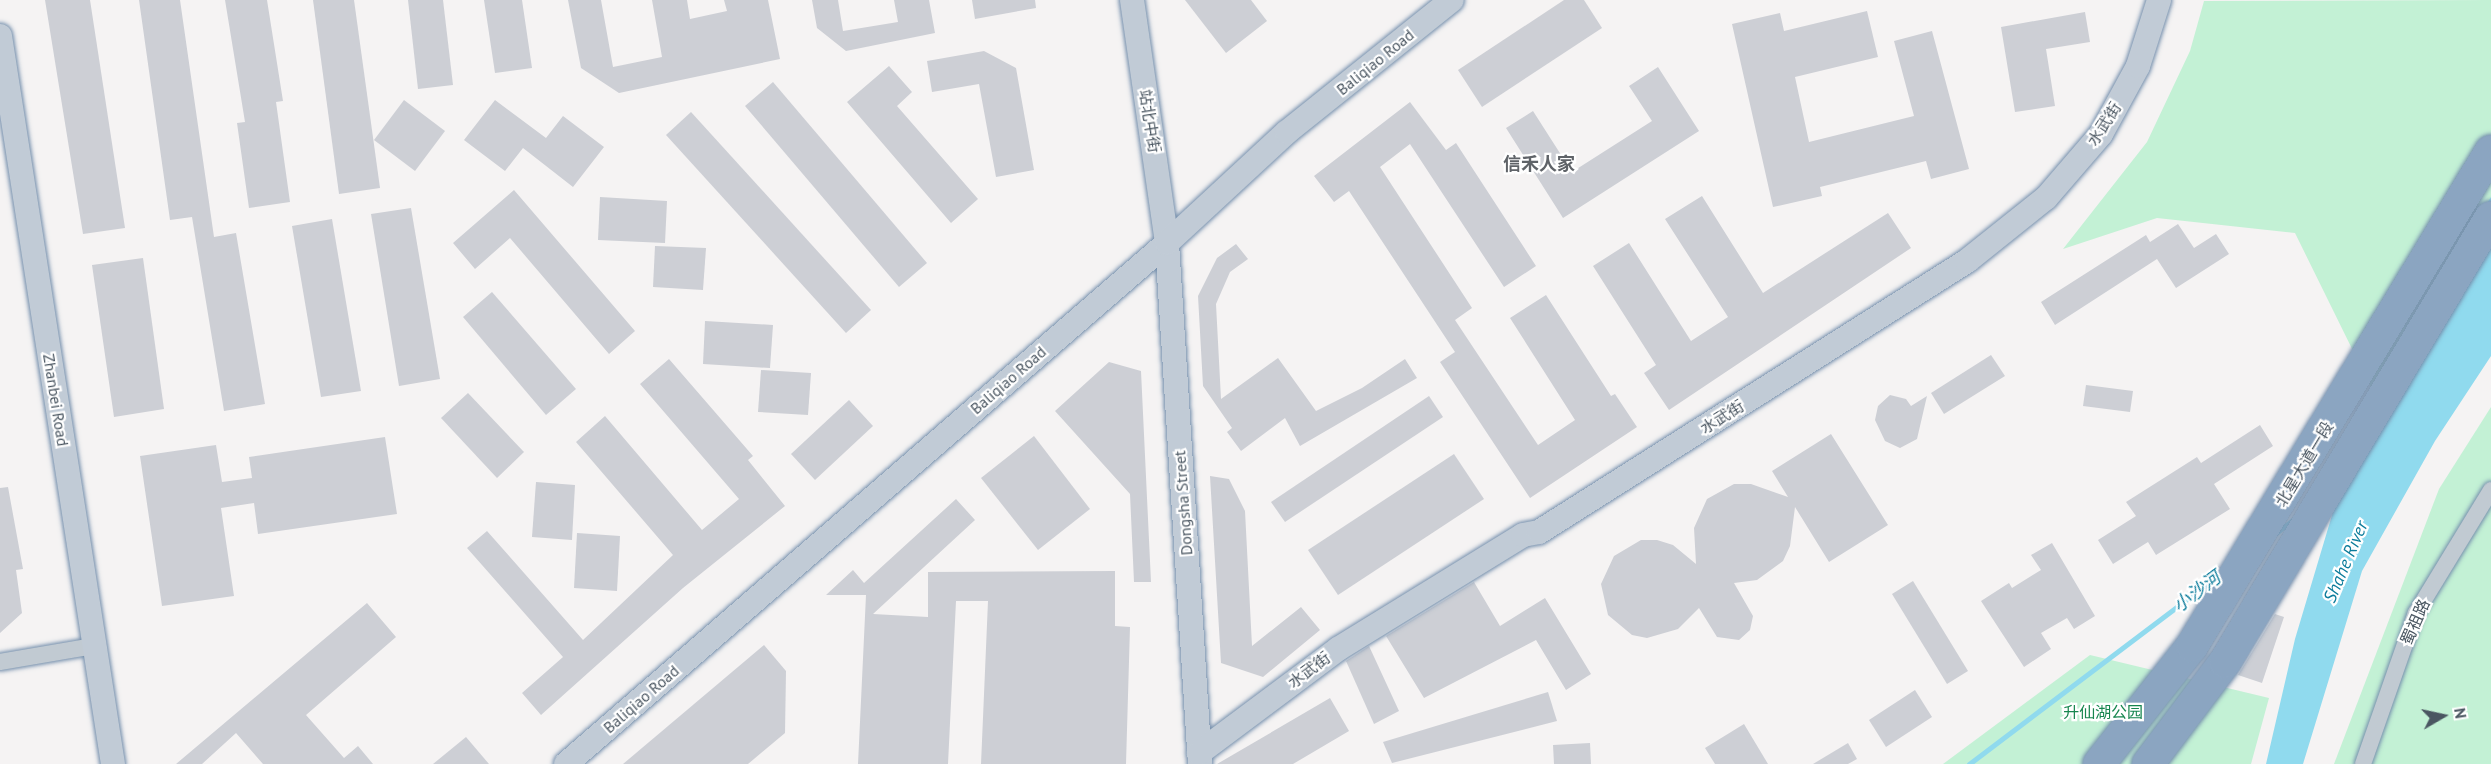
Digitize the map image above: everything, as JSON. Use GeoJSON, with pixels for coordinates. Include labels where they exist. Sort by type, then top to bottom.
{"type":"FeatureCollection","features":[{"type":"Feature","properties":{"kind":"highway","name":"北星大道一段"},"geometry":{"type":"LineString","coordinates":[[2098,764],[2192,646],[2491,151]]}},
{"type":"Feature","properties":{"kind":"highway","name":"北星大道一段"},"geometry":{"type":"LineString","coordinates":[[2148,764],[2225,662],[2491,217]]}},
{"type":"Feature","properties":{"kind":"street","name":"站北中街"},"geometry":{"type":"LineString","coordinates":[[1132,0],[1167,243]]}},
{"type":"Feature","properties":{"kind":"street","name":"Baliqiao Road"},"geometry":{"type":"LineString","coordinates":[[566,764],[1167,243],[1287,132],[1452,0]]}},
{"type":"Feature","properties":{"kind":"street","name":"水武街"},"geometry":{"type":"LineString","coordinates":[[1200,759],[1338,649],[1523,534],[1539,532],[1967,261],[2046,198],[2101,134],[2138,66],[2159,0]]}},
{"type":"Feature","properties":{"kind":"street","name":"Zhanbei Road"},"geometry":{"type":"LineString","coordinates":[[0,36],[6,117],[113,764]]}},
{"type":"Feature","properties":{"kind":"street","name":"Dongsha Street"},"geometry":{"type":"LineString","coordinates":[[1167,243],[1200,759]]}},
{"type":"Feature","properties":{"kind":"street","name":"蜀祖路"},"geometry":{"type":"LineString","coordinates":[[2362,764],[2372,729],[2416,613],[2491,490]]}},
{"type":"Feature","properties":{"kind":"street"},"geometry":{"type":"LineString","coordinates":[[0,662],[94,646]]}},
{"type":"Feature","properties":{"kind":"green space"},"geometry":{"type":"Polygon","coordinates":[[[2491,0],[2491,270],[2391,428],[2295,233],[2157,218],[2063,249],[2147,142],[2190,51],[2204,1],[2491,0]]]}},
{"type":"Feature","properties":{"kind":"green space"},"geometry":{"type":"Polygon","coordinates":[[[2491,407],[2491,764],[2334,764],[2439,489],[2491,407]]]}},
{"type":"Feature","properties":{"kind":"green space","name":"升仙湖公园"},"geometry":{"type":"Polygon","coordinates":[[[2090,655],[2269,698],[2251,764],[1943,764],[2090,655]]]}},
{"type":"Feature","properties":{"kind":"water","name":"Shahe River"},"geometry":{"type":"Polygon","coordinates":[[[2491,197],[2491,356],[2435,441],[2362,571],[2303,764],[2266,764],[2295,639],[2367,398],[2491,197]]]}},
{"type":"Feature","properties":{"kind":"building"},"geometry":{"type":"Polygon","coordinates":[[[45,0],[90,0],[125,228],[83,234],[45,0]]]}},
{"type":"Feature","properties":{"kind":"building"},"geometry":{"type":"Polygon","coordinates":[[[139,0],[180,0],[214,237],[236,233],[265,404],[224,411],[192,217],[170,220],[139,0]]]}},
{"type":"Feature","properties":{"kind":"building"},"geometry":{"type":"Polygon","coordinates":[[[225,0],[267,0],[283,101],[276,102],[290,202],[249,208],[237,123],[245,122],[225,0]]]}},
{"type":"Feature","properties":{"kind":"building"},"geometry":{"type":"Polygon","coordinates":[[[313,0],[354,0],[380,188],[339,194],[313,0]]]}},
{"type":"Feature","properties":{"kind":"building"},"geometry":{"type":"Polygon","coordinates":[[[408,0],[443,0],[453,85],[418,89],[408,0]]]}},
{"type":"Feature","properties":{"kind":"building"},"geometry":{"type":"Polygon","coordinates":[[[484,0],[522,0],[532,68],[495,73],[484,0]]]}},
{"type":"Feature","properties":{"kind":"building"},"geometry":{"type":"Polygon","coordinates":[[[568,0],[601,0],[613,67],[662,57],[652,0],[687,0],[690,19],[727,11],[724,0],[768,0],[780,59],[619,93],[581,68],[568,0]]]}},
{"type":"Feature","properties":{"kind":"building"},"geometry":{"type":"Polygon","coordinates":[[[812,0],[838,0],[843,31],[898,22],[894,0],[929,0],[935,33],[846,51],[817,28],[812,0]]]}},
{"type":"Feature","properties":{"kind":"building"},"geometry":{"type":"Polygon","coordinates":[[[972,0],[1035,0],[1036,8],[975,19],[972,0]]]}},
{"type":"Feature","properties":{"kind":"building"},"geometry":{"type":"Polygon","coordinates":[[[1185,0],[1251,0],[1267,21],[1226,53],[1185,0]]]}},
{"type":"Feature","properties":{"kind":"building"},"geometry":{"type":"Polygon","coordinates":[[[1564,0],[1584,0],[1602,28],[1482,107],[1458,70],[1564,0]]]}},
{"type":"Feature","properties":{"kind":"building"},"geometry":{"type":"Polygon","coordinates":[[[1867,11],[1878,57],[1795,77],[1809,142],[1914,116],[1894,41],[1932,31],[1969,169],[1931,179],[1926,161],[1820,187],[1822,196],[1773,207],[1732,24],[1780,13],[1784,31],[1867,11]]]}},
{"type":"Feature","properties":{"kind":"building"},"geometry":{"type":"Polygon","coordinates":[[[2085,12],[2090,42],[2046,49],[2055,106],[2015,112],[2001,27],[2085,12]]]}},
{"type":"Feature","properties":{"kind":"building"},"geometry":{"type":"Polygon","coordinates":[[[984,51],[1016,68],[1034,170],[996,177],[979,84],[932,92],[927,61],[984,51]]]}},
{"type":"Feature","properties":{"kind":"building"},"geometry":{"type":"Polygon","coordinates":[[[889,66],[912,92],[897,106],[978,199],[951,223],[847,102],[889,66]]]}},
{"type":"Feature","properties":{"kind":"building"},"geometry":{"type":"Polygon","coordinates":[[[1658,67],[1699,131],[1563,218],[1506,128],[1533,111],[1572,172],[1652,121],[1629,86],[1658,67]]]}},
{"type":"Feature","properties":{"kind":"building"},"geometry":{"type":"Polygon","coordinates":[[[773,82],[927,263],[899,287],[745,106],[773,82]]]}},
{"type":"Feature","properties":{"kind":"building"},"geometry":{"type":"Polygon","coordinates":[[[404,100],[445,131],[415,171],[374,140],[404,100]]]}},
{"type":"Feature","properties":{"kind":"building"},"geometry":{"type":"Polygon","coordinates":[[[495,100],[546,138],[563,116],[604,147],[573,187],[523,148],[505,171],[464,140],[495,100]]]}},
{"type":"Feature","properties":{"kind":"building"},"geometry":{"type":"Polygon","coordinates":[[[1410,102],[1446,150],[1456,143],[1536,266],[1504,287],[1410,144],[1380,167],[1472,308],[1455,320],[1538,445],[1575,420],[1510,318],[1546,295],[1611,396],[1615,394],[1637,427],[1530,498],[1440,362],[1455,352],[1349,191],[1334,202],[1314,176],[1410,102]]]}},
{"type":"Feature","properties":{"kind":"building"},"geometry":{"type":"Polygon","coordinates":[[[691,112],[871,310],[846,333],[666,135],[691,112]]]}},
{"type":"Feature","properties":{"kind":"building"},"geometry":{"type":"Polygon","coordinates":[[[514,190],[635,331],[609,354],[510,238],[475,269],[453,243],[514,190]]]}},
{"type":"Feature","properties":{"kind":"building"},"geometry":{"type":"Polygon","coordinates":[[[1702,196],[1763,293],[1888,213],[1911,248],[1669,410],[1644,373],[1656,365],[1593,266],[1629,243],[1691,341],[1728,317],[1665,219],[1702,196]]]}},
{"type":"Feature","properties":{"kind":"building"},"geometry":{"type":"Polygon","coordinates":[[[600,197],[667,201],[665,243],[598,240],[600,197]]]}},
{"type":"Feature","properties":{"kind":"building"},"geometry":{"type":"Polygon","coordinates":[[[411,208],[440,379],[399,386],[371,214],[411,208]]]}},
{"type":"Feature","properties":{"kind":"building"},"geometry":{"type":"Polygon","coordinates":[[[332,219],[361,391],[321,397],[292,226],[332,219]]]}},
{"type":"Feature","properties":{"kind":"building"},"geometry":{"type":"Polygon","coordinates":[[[2178,224],[2194,248],[2216,234],[2229,254],[2176,288],[2157,259],[2055,325],[2041,302],[2146,235],[2150,242],[2178,224]]]}},
{"type":"Feature","properties":{"kind":"building"},"geometry":{"type":"Polygon","coordinates":[[[1236,244],[1248,259],[1230,272],[1216,304],[1221,399],[1278,358],[1316,411],[1362,388],[1405,359],[1417,378],[1300,446],[1285,418],[1241,451],[1227,432],[1232,428],[1203,386],[1198,296],[1217,258],[1236,244]]]}},
{"type":"Feature","properties":{"kind":"building"},"geometry":{"type":"Polygon","coordinates":[[[655,246],[706,248],[703,290],[653,287],[655,246]]]}},
{"type":"Feature","properties":{"kind":"building"},"geometry":{"type":"Polygon","coordinates":[[[143,258],[164,409],[114,417],[92,265],[143,258]]]}},
{"type":"Feature","properties":{"kind":"building"},"geometry":{"type":"Polygon","coordinates":[[[492,292],[576,389],[546,415],[463,317],[492,292]]]}},
{"type":"Feature","properties":{"kind":"building"},"geometry":{"type":"Polygon","coordinates":[[[705,321],[773,325],[770,368],[703,364],[705,321]]]}},
{"type":"Feature","properties":{"kind":"building"},"geometry":{"type":"Polygon","coordinates":[[[1991,355],[2005,376],[1944,414],[1931,393],[1991,355]]]}},
{"type":"Feature","properties":{"kind":"building"},"geometry":{"type":"Polygon","coordinates":[[[669,359],[753,456],[748,460],[785,506],[683,588],[541,715],[522,693],[563,657],[467,548],[487,531],[583,640],[673,555],[576,442],[605,416],[702,530],[739,499],[640,384],[669,359]]]}},
{"type":"Feature","properties":{"kind":"building"},"geometry":{"type":"Polygon","coordinates":[[[1109,362],[1141,371],[1151,582],[1134,582],[1130,494],[1055,411],[1109,362]]]}},
{"type":"Feature","properties":{"kind":"building"},"geometry":{"type":"Polygon","coordinates":[[[761,370],[811,373],[808,415],[758,412],[761,370]]]}},
{"type":"Feature","properties":{"kind":"building"},"geometry":{"type":"Polygon","coordinates":[[[2086,385],[2133,391],[2130,412],[2083,406],[2086,385]]]}},
{"type":"Feature","properties":{"kind":"building"},"geometry":{"type":"Polygon","coordinates":[[[468,393],[524,452],[497,478],[441,418],[468,393]]]}},
{"type":"Feature","properties":{"kind":"building"},"geometry":{"type":"Polygon","coordinates":[[[1890,395],[1906,399],[1911,406],[1927,396],[1917,439],[1900,448],[1885,441],[1875,420],[1878,406],[1890,395]]]}},
{"type":"Feature","properties":{"kind":"building"},"geometry":{"type":"Polygon","coordinates":[[[1429,396],[1443,417],[1285,522],[1271,502],[1429,396]]]}},
{"type":"Feature","properties":{"kind":"building"},"geometry":{"type":"Polygon","coordinates":[[[849,400],[873,426],[815,480],[791,454],[849,400]]]}},
{"type":"Feature","properties":{"kind":"building"},"geometry":{"type":"Polygon","coordinates":[[[2260,425],[2273,446],[2214,484],[2230,509],[2156,555],[2148,542],[2113,564],[2098,540],[2136,516],[2126,502],[2197,457],[2201,463],[2260,425]]]}},
{"type":"Feature","properties":{"kind":"building"},"geometry":{"type":"Polygon","coordinates":[[[1831,434],[1888,525],[1829,562],[1795,507],[1790,546],[1783,561],[1757,580],[1734,583],[1753,616],[1750,630],[1739,640],[1717,637],[1699,608],[1678,629],[1647,638],[1632,635],[1608,615],[1601,584],[1614,556],[1641,540],[1657,540],[1673,545],[1696,564],[1694,528],[1707,499],[1734,484],[1751,484],[1788,497],[1772,471],[1831,434]]]}},
{"type":"Feature","properties":{"kind":"building"},"geometry":{"type":"Polygon","coordinates":[[[1034,436],[1090,509],[1038,550],[981,478],[1034,436]]]}},
{"type":"Feature","properties":{"kind":"building"},"geometry":{"type":"Polygon","coordinates":[[[385,437],[397,514],[258,534],[254,503],[221,508],[234,596],[162,606],[140,456],[216,445],[222,482],[252,478],[249,457],[385,437]]]}},
{"type":"Feature","properties":{"kind":"building"},"geometry":{"type":"Polygon","coordinates":[[[1454,454],[1484,499],[1338,595],[1308,550],[1454,454]]]}},
{"type":"Feature","properties":{"kind":"building"},"geometry":{"type":"Polygon","coordinates":[[[1210,476],[1229,479],[1245,511],[1252,646],[1301,607],[1320,630],[1263,677],[1221,663],[1210,476]]]}},
{"type":"Feature","properties":{"kind":"building"},"geometry":{"type":"Polygon","coordinates":[[[536,482],[575,485],[572,540],[532,537],[536,482]]]}},
{"type":"Feature","properties":{"kind":"building"},"geometry":{"type":"Polygon","coordinates":[[[8,487],[23,569],[16,570],[22,613],[0,633],[0,488],[8,487]]]}},
{"type":"Feature","properties":{"kind":"building"},"geometry":{"type":"Polygon","coordinates":[[[956,499],[975,520],[873,614],[928,617],[928,572],[1115,571],[1115,626],[1130,627],[1126,764],[981,764],[988,601],[956,601],[948,764],[858,764],[866,595],[826,595],[853,570],[864,583],[956,499]]]}},
{"type":"Feature","properties":{"kind":"building"},"geometry":{"type":"Polygon","coordinates":[[[577,533],[620,536],[617,591],[574,588],[577,533]]]}},
{"type":"Feature","properties":{"kind":"building"},"geometry":{"type":"Polygon","coordinates":[[[2052,543],[2095,616],[2074,629],[2067,618],[2041,633],[2051,649],[2024,667],[1981,601],[2009,583],[2012,588],[2041,570],[2031,555],[2052,543]]]}},
{"type":"Feature","properties":{"kind":"building"},"geometry":{"type":"Polygon","coordinates":[[[1913,581],[1968,671],[1947,684],[1892,594],[1913,581]]]}},
{"type":"Feature","properties":{"kind":"building"},"geometry":{"type":"Polygon","coordinates":[[[1474,582],[1500,626],[1545,598],[1591,674],[1566,690],[1536,640],[1424,698],[1386,636],[1474,582]]]}},
{"type":"Feature","properties":{"kind":"building"},"geometry":{"type":"Polygon","coordinates":[[[367,603],[396,637],[306,715],[344,758],[358,746],[373,764],[263,764],[236,733],[202,764],[176,764],[367,603]]]}},
{"type":"Feature","properties":{"kind":"building"},"geometry":{"type":"Polygon","coordinates":[[[2275,614],[2284,617],[2262,683],[2238,675],[2275,614]]]}},
{"type":"Feature","properties":{"kind":"building"},"geometry":{"type":"Polygon","coordinates":[[[764,645],[786,671],[785,733],[748,764],[623,764],[764,645]]]}},
{"type":"Feature","properties":{"kind":"building"},"geometry":{"type":"Polygon","coordinates":[[[1369,646],[1399,711],[1374,724],[1346,661],[1369,646]]]}},
{"type":"Feature","properties":{"kind":"building"},"geometry":{"type":"Polygon","coordinates":[[[1915,690],[1932,717],[1886,747],[1869,720],[1915,690]]]}},
{"type":"Feature","properties":{"kind":"building"},"geometry":{"type":"Polygon","coordinates":[[[1548,692],[1557,721],[1392,763],[1383,742],[1548,692]]]}},
{"type":"Feature","properties":{"kind":"building"},"geometry":{"type":"Polygon","coordinates":[[[1330,698],[1349,731],[1293,764],[1217,764],[1330,698]]]}},
{"type":"Feature","properties":{"kind":"building"},"geometry":{"type":"Polygon","coordinates":[[[1744,724],[1768,764],[1715,764],[1705,748],[1744,724]]]}},
{"type":"Feature","properties":{"kind":"building"},"geometry":{"type":"Polygon","coordinates":[[[466,737],[489,764],[433,764],[466,737]]]}},
{"type":"Feature","properties":{"kind":"building"},"geometry":{"type":"Polygon","coordinates":[[[1590,743],[1591,764],[1554,764],[1553,745],[1590,743]]]}},
{"type":"Feature","properties":{"kind":"building"},"geometry":{"type":"Polygon","coordinates":[[[1848,743],[1857,759],[1848,764],[1813,764],[1848,743]]]}},
{"type":"Feature","properties":{"kind":"waterway","name":"小沙河"},"geometry":{"type":"LineString","coordinates":[[2276,533],[2295,518]]}},
{"type":"Feature","properties":{"kind":"waterway","name":"小沙河"},"geometry":{"type":"LineString","coordinates":[[1969,764],[2218,576]]}},
{"type":"Feature","properties":{"kind":"district","name":"信禾人家"},"geometry":{"type":"Point","coordinates":[1539,164]}}]}
